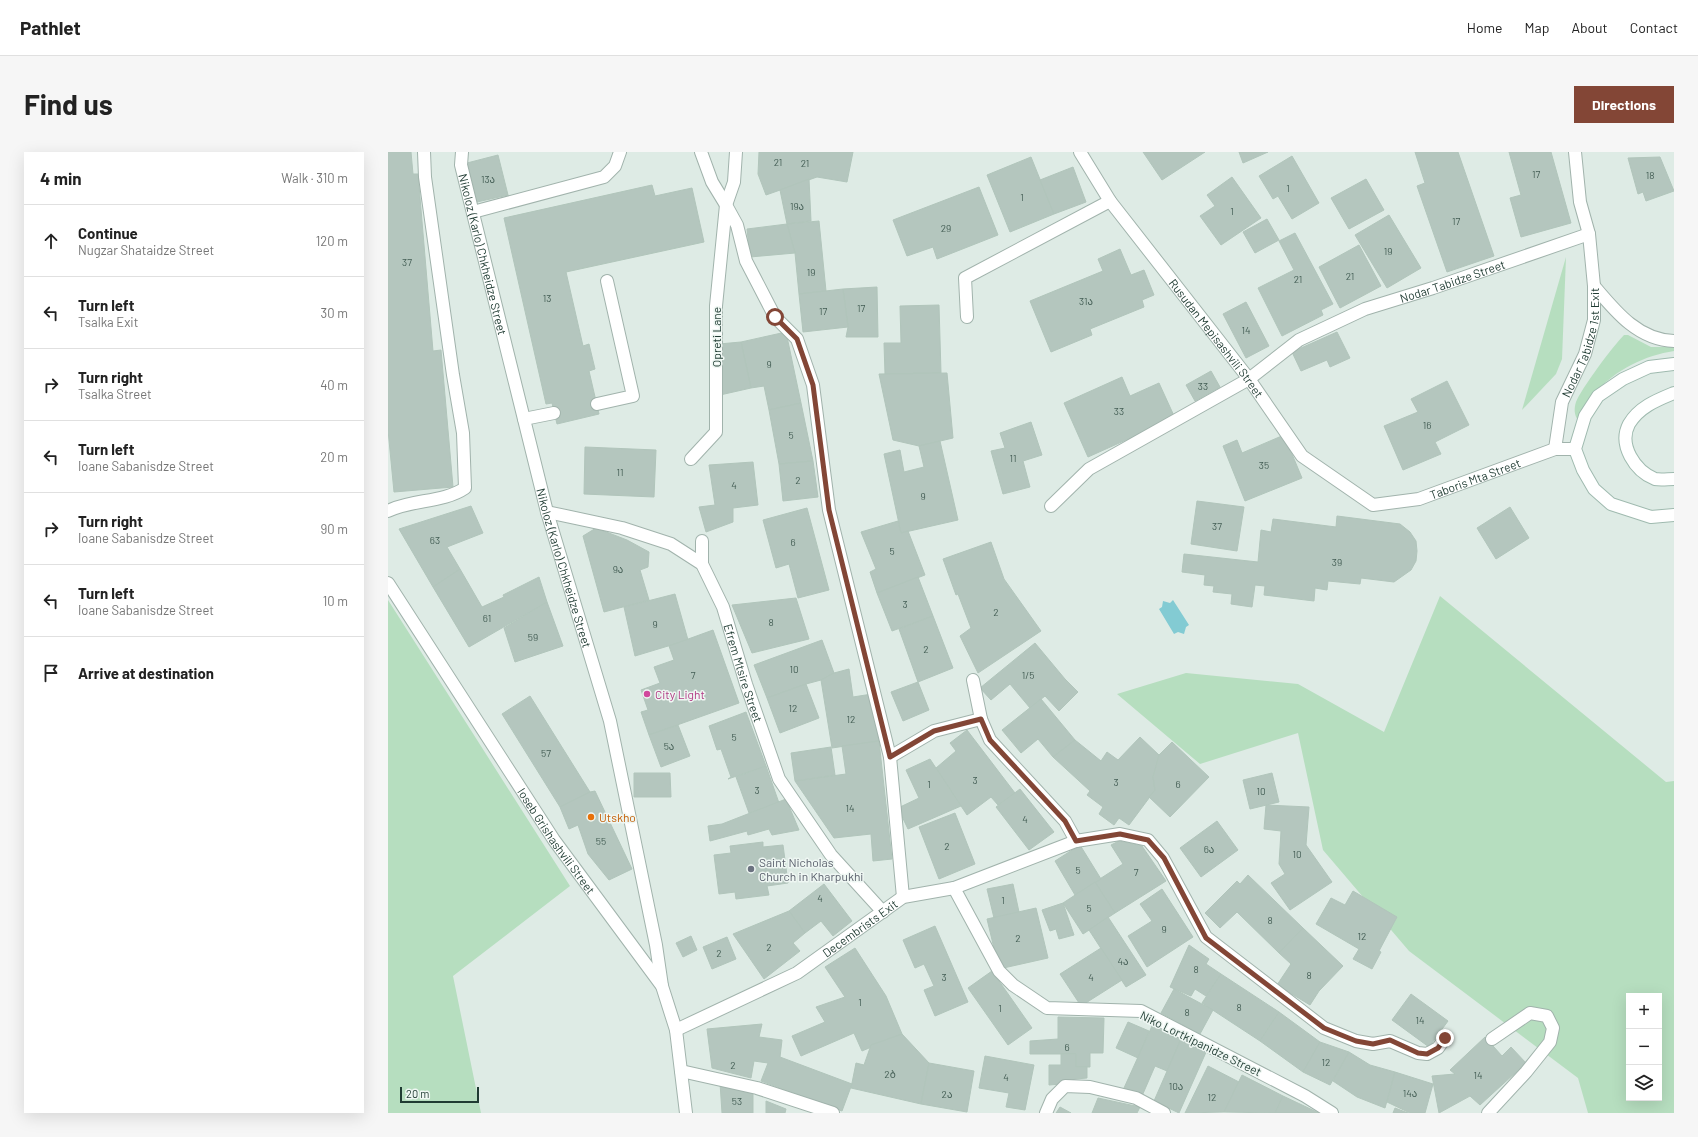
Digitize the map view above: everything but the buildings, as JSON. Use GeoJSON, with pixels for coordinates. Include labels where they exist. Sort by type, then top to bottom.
{"type":"FeatureCollection","features":[{"type":"Feature","properties":{"kind":"street"},"geometry":{"type":"LineString","coordinates":[[388,511],[399,505],[456,494],[465,488],[463,433],[425,177],[424,152]]}},
{"type":"Feature","properties":{"kind":"street","name":"Nikoloz (Karlo) Chkheidze Street"},"geometry":{"type":"LineString","coordinates":[[462,152],[461,165],[547,512],[610,721],[656,945],[662,986]]}},
{"type":"Feature","properties":{"kind":"street"},"geometry":{"type":"LineString","coordinates":[[473,212],[604,177],[615,166],[620,152]]}},
{"type":"Feature","properties":{"kind":"street"},"geometry":{"type":"LineString","coordinates":[[701,152],[712,182],[737,225],[746,261],[775,317],[797,339],[813,385],[829,510],[890,757],[903,897]]}},
{"type":"Feature","properties":{"kind":"street","name":"Opreti Lane"},"geometry":{"type":"LineString","coordinates":[[691,459],[716,432],[716,306],[726,205],[734,182],[736,152]]}},
{"type":"Feature","properties":{"kind":"street","name":"Rusudan Mepisashvili Street"},"geometry":{"type":"LineString","coordinates":[[1080,152],[1110,200],[1249,379],[1302,456],[1373,505]]}},
{"type":"Feature","properties":{"kind":"street"},"geometry":{"type":"LineString","coordinates":[[1575,152],[1580,202],[1589,234]]}},
{"type":"Feature","properties":{"kind":"street"},"geometry":{"type":"LineString","coordinates":[[967,317],[965,278],[1110,200]]}},
{"type":"Feature","properties":{"kind":"street","name":"Nodar Tabidze 1st Exit"},"geometry":{"type":"LineString","coordinates":[[1555,449],[1562,402],[1585,354],[1594,320],[1594,286],[1589,234]]}},
{"type":"Feature","properties":{"kind":"street","name":"Nodar Tabidze Street"},"geometry":{"type":"LineString","coordinates":[[1051,506],[1089,469],[1249,379],[1299,340],[1365,309],[1440,286],[1589,234]]}},
{"type":"Feature","properties":{"kind":"street"},"geometry":{"type":"LineString","coordinates":[[596,404],[633,396],[607,282]]}},
{"type":"Feature","properties":{"kind":"street"},"geometry":{"type":"LineString","coordinates":[[1594,286],[1615,311],[1636,328],[1653,338],[1674,341]]}},
{"type":"Feature","properties":{"kind":"street"},"geometry":{"type":"LineString","coordinates":[[1674,364],[1649,367],[1623,379],[1598,396],[1585,416],[1575,448],[1583,470],[1594,489],[1611,504],[1651,517],[1674,515]]}},
{"type":"Feature","properties":{"kind":"street"},"geometry":{"type":"LineString","coordinates":[[1674,393],[1654,400],[1641,410],[1630,423],[1625,433],[1628,451],[1638,468],[1656,479],[1674,480]]}},
{"type":"Feature","properties":{"kind":"street"},"geometry":{"type":"LineString","coordinates":[[524,419],[554,413]]}},
{"type":"Feature","properties":{"kind":"street","name":"Taboris Mta Street"},"geometry":{"type":"LineString","coordinates":[[1373,505],[1419,499],[1555,449],[1575,448]]}},
{"type":"Feature","properties":{"kind":"street"},"geometry":{"type":"LineString","coordinates":[[547,512],[622,528],[671,544],[702,564]]}},
{"type":"Feature","properties":{"kind":"street"},"geometry":{"type":"LineString","coordinates":[[702,541],[702,564]]}},
{"type":"Feature","properties":{"kind":"street","name":"Efrem Mtsire Street"},"geometry":{"type":"LineString","coordinates":[[702,564],[723,607],[746,684],[780,779],[831,855],[883,912]]}},
{"type":"Feature","properties":{"kind":"street","name":"Ioseb Grishashvili Street"},"geometry":{"type":"LineString","coordinates":[[388,583],[554,840],[662,986],[676,1030],[686,1113]]}},
{"type":"Feature","properties":{"kind":"street"},"geometry":{"type":"LineString","coordinates":[[973,680],[981,719],[990,740],[1065,821],[1076,841]]}},
{"type":"Feature","properties":{"kind":"street"},"geometry":{"type":"LineString","coordinates":[[890,757],[934,731],[981,719]]}},
{"type":"Feature","properties":{"kind":"street","name":"Decembrists Exit"},"geometry":{"type":"LineString","coordinates":[[676,1030],[797,974],[903,897],[954,888],[1076,841],[1120,834],[1148,840],[1164,858],[1206,938],[1324,1028],[1356,1041],[1373,1044],[1390,1040],[1418,1053],[1427,1054],[1438,1048],[1445,1038]]}},
{"type":"Feature","properties":{"kind":"street","name":"Niko Lortkipanidze Street"},"geometry":{"type":"LineString","coordinates":[[954,888],[999,971],[1012,985],[1047,1008],[1141,1011],[1305,1096],[1332,1113]]}},
{"type":"Feature","properties":{"kind":"street"},"geometry":{"type":"LineString","coordinates":[[1488,1113],[1526,1072],[1550,1042],[1553,1028],[1547,1016],[1530,1013],[1492,1039]]}},
{"type":"Feature","properties":{"kind":"street"},"geometry":{"type":"LineString","coordinates":[[681,1071],[757,1088],[833,1113]]}},
{"type":"Feature","properties":{"kind":"street"},"geometry":{"type":"LineString","coordinates":[[1046,1113],[1052,1099],[1064,1086],[1090,1086],[1136,1098],[1164,1113]]}},
{"type":"Feature","properties":{"kind":"green space"},"geometry":{"type":"Polygon","coordinates":[[[1566,257],[1562,359],[1556,374],[1522,410],[1566,257]]]}},
{"type":"Feature","properties":{"kind":"green space"},"geometry":{"type":"Polygon","coordinates":[[[1624,335],[1628,335],[1651,347],[1674,347],[1674,351],[1642,360],[1612,377],[1593,395],[1578,420],[1575,414],[1575,409],[1579,396],[1598,368],[1624,335]]]}},
{"type":"Feature","properties":{"kind":"green space"},"geometry":{"type":"Polygon","coordinates":[[[1440,596],[1666,782],[1674,781],[1674,1113],[1588,1113],[1578,1078],[1409,951],[1323,850],[1298,733],[1200,764],[1117,694],[1186,673],[1298,684],[1384,732],[1440,596]]]}},
{"type":"Feature","properties":{"kind":"green space"},"geometry":{"type":"Polygon","coordinates":[[[388,600],[570,886],[453,976],[481,1113],[388,1113],[388,600]]]}},
{"type":"Feature","properties":{"kind":"water"},"geometry":{"type":"Polygon","coordinates":[[[1173,600],[1189,625],[1186,627],[1184,634],[1178,632],[1174,634],[1159,609],[1162,607],[1163,601],[1170,603],[1173,600]]]}},
{"type":"Feature","properties":{"kind":"place","name":"City Light"},"geometry":{"type":"Point","coordinates":[647,694]}},
{"type":"Feature","properties":{"kind":"place","name":"Utskho"},"geometry":{"type":"Point","coordinates":[591,817]}},
{"type":"Feature","properties":{"kind":"place","name":"Saint Nicholas Church in Kharpukhi"},"geometry":{"type":"Point","coordinates":[751,869]}},
{"type":"Feature","properties":{"kind":"route"},"geometry":{"type":"LineString","coordinates":[[775,317],[797,339],[813,385],[829,510],[858,634],[890,757],[934,731],[981,719],[990,740],[1065,821],[1076,841],[1120,834],[1148,840],[1164,858],[1206,938],[1240,966],[1324,1028],[1356,1041],[1373,1044],[1390,1040],[1418,1053],[1427,1054],[1438,1048],[1445,1038]]}}]}
